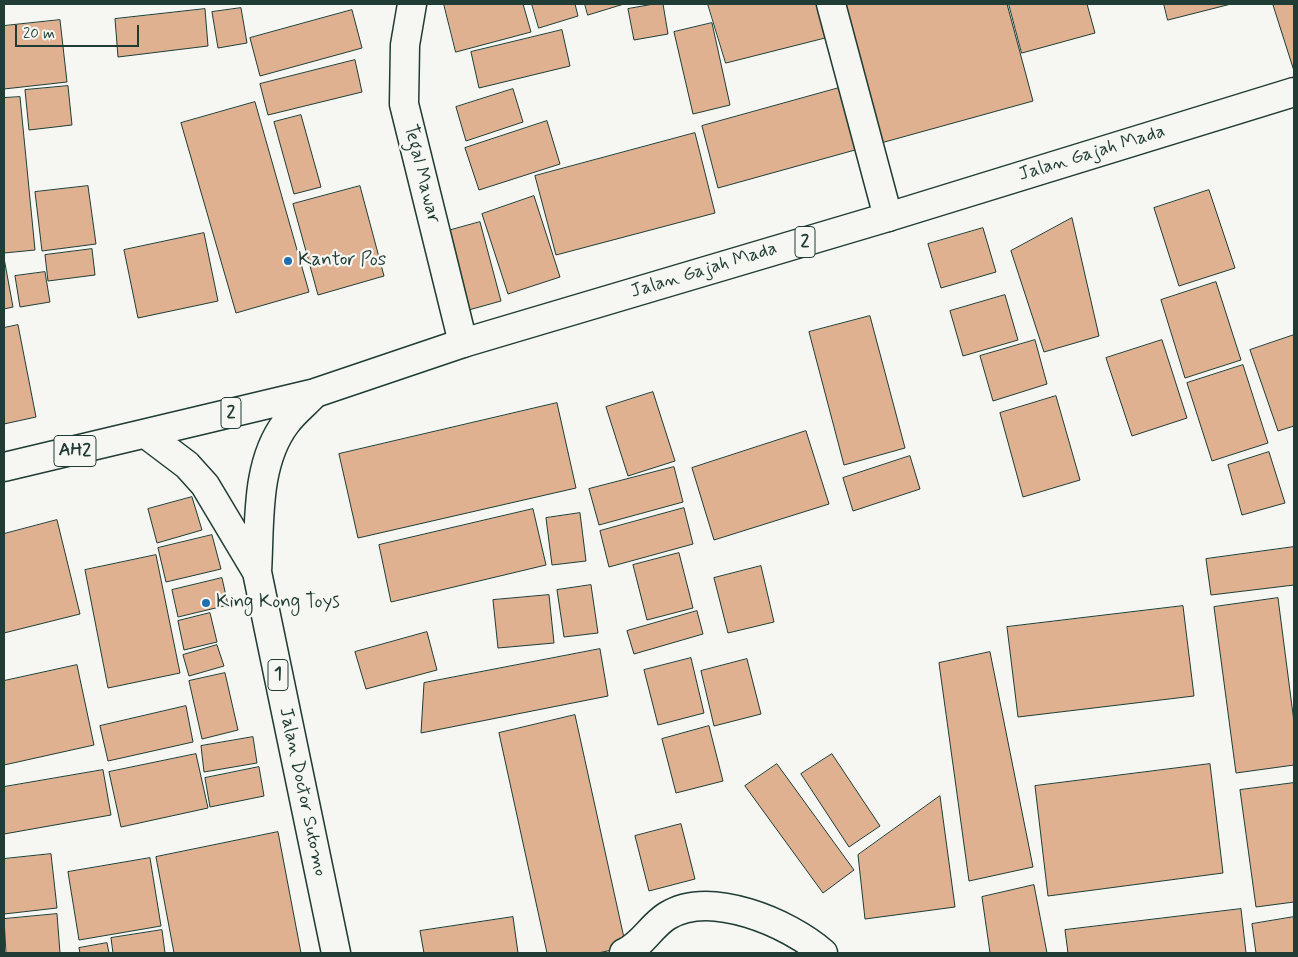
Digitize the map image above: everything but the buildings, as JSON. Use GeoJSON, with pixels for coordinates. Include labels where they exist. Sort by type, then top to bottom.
{"type":"FeatureCollection","features":[{"type":"Feature","properties":{"kind":"main road","name":"Tegal Mawar"},"geometry":{"type":"LineString","coordinates":[[412,4],[405,45],[404,104],[463,343]]}},
{"type":"Feature","properties":{"kind":"main road"},"geometry":{"type":"LineString","coordinates":[[831,4],[888,217]]}},
{"type":"Feature","properties":{"kind":"main road","name":"Jalan Gajah Mada"},"geometry":{"type":"LineString","coordinates":[[315,393],[463,343],[888,217],[1294,92]]}},
{"type":"Feature","properties":{"kind":"main road","name":"2"},"geometry":{"type":"LineString","coordinates":[[146,434],[315,393]]}},
{"type":"Feature","properties":{"kind":"main road","name":"Jalan Doctor Sutomo"},"geometry":{"type":"LineString","coordinates":[[315,393],[286,422],[271,451],[262,490],[257,572],[336,953]]}},
{"type":"Feature","properties":{"kind":"main road","name":"Jalan Doctor Sutomo"},"geometry":{"type":"LineString","coordinates":[[146,434],[187,466],[205,485],[257,572]]}},
{"type":"Feature","properties":{"kind":"main road","name":"AH2"},"geometry":{"type":"LineString","coordinates":[[4,467],[146,434]]}},
{"type":"Feature","properties":{"kind":"main road"},"geometry":{"type":"LineString","coordinates":[[624,953],[648,936],[667,916],[679,911],[704,907],[748,913],[809,941],[823,953]]}},
{"type":"Feature","properties":{"kind":"place","name":"Kantor Pos"},"geometry":{"type":"Point","coordinates":[288,261]}},
{"type":"Feature","properties":{"kind":"place","name":"King Kong Toys"},"geometry":{"type":"Point","coordinates":[206,603]}}]}
